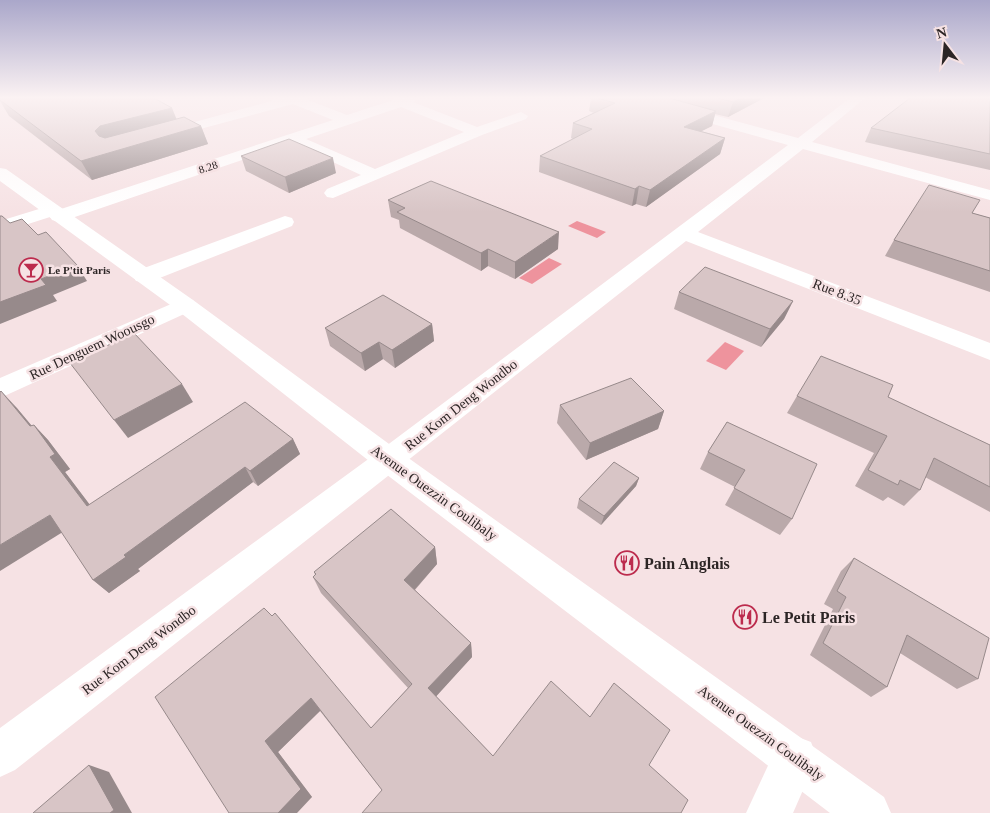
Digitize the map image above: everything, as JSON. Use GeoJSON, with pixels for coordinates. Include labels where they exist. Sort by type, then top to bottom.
{"type":"FeatureCollection","features":[{"type":"Feature","properties":{"kind":"street"},"geometry":{"type":"LineString","coordinates":[[151,139],[162,136]]}},
{"type":"Feature","properties":{"kind":"street","name":"8.28"},"geometry":{"type":"LineString","coordinates":[[0,227],[55,213],[302,136]]}},
{"type":"Feature","properties":{"kind":"street"},"geometry":{"type":"LineString","coordinates":[[333,193],[468,136]]}},
{"type":"Feature","properties":{"kind":"street"},"geometry":{"type":"LineString","coordinates":[[773,136],[990,195]]}},
{"type":"Feature","properties":{"kind":"street","name":"Rue Kom Deng Wondbo"},"geometry":{"type":"LineString","coordinates":[[0,755],[812,136]]}},
{"type":"Feature","properties":{"kind":"street"},"geometry":{"type":"LineString","coordinates":[[294,139],[374,175]]}},
{"type":"Feature","properties":{"kind":"street","name":"Avenue Ouezzin Coulibaly"},"geometry":{"type":"LineString","coordinates":[[0,173],[184,305],[389,460],[868,813]]}},
{"type":"Feature","properties":{"kind":"street"},"geometry":{"type":"LineString","coordinates":[[144,276],[285,222]]}},
{"type":"Feature","properties":{"kind":"street","name":"Rue 8.35"},"geometry":{"type":"LineString","coordinates":[[683,233],[990,352]]}},
{"type":"Feature","properties":{"kind":"street","name":"Rue Denguem Woousgo"},"geometry":{"type":"LineString","coordinates":[[0,389],[184,305]]}},
{"type":"Feature","properties":{"kind":"street"},"geometry":{"type":"LineString","coordinates":[[768,813],[795,758]]}},
{"type":"Feature","properties":{"kind":"shaded area"},"geometry":{"type":"Polygon","coordinates":[[[577,221],[606,232],[597,238],[568,226],[577,221]]]}},
{"type":"Feature","properties":{"kind":"shaded area"},"geometry":{"type":"Polygon","coordinates":[[[549,258],[562,264],[532,284],[519,278],[549,258]]]}},
{"type":"Feature","properties":{"kind":"shaded area"},"geometry":{"type":"Polygon","coordinates":[[[725,342],[744,351],[726,370],[706,361],[725,342]]]}},
{"type":"Feature","properties":{"kind":"building"},"geometry":{"type":"Polygon","coordinates":[[[48,136],[99,136],[105,138],[113,136],[167,136],[81,161],[48,136]]]}},
{"type":"Feature","properties":{"kind":"building"},"geometry":{"type":"Polygon","coordinates":[[[579,136],[717,136],[725,138],[650,190],[639,186],[635,189],[540,156],[579,136]]]}},
{"type":"Feature","properties":{"kind":"building"},"geometry":{"type":"Polygon","coordinates":[[[907,136],[990,136],[990,154],[907,136]]]}},
{"type":"Feature","properties":{"kind":"building"},"geometry":{"type":"Polygon","coordinates":[[[289,139],[333,158],[285,177],[241,156],[289,139]]]}},
{"type":"Feature","properties":{"kind":"building"},"geometry":{"type":"Polygon","coordinates":[[[431,181],[559,232],[515,262],[488,249],[481,253],[397,212],[405,208],[388,200],[431,181]]]}},
{"type":"Feature","properties":{"kind":"building"},"geometry":{"type":"Polygon","coordinates":[[[929,185],[980,200],[972,213],[990,218],[990,271],[894,240],[929,185]]]}},
{"type":"Feature","properties":{"kind":"building"},"geometry":{"type":"Polygon","coordinates":[[[0,216],[10,223],[22,219],[38,235],[46,232],[77,265],[41,279],[46,285],[0,302],[0,216]]]}},
{"type":"Feature","properties":{"kind":"building"},"geometry":{"type":"Polygon","coordinates":[[[705,267],[793,301],[770,329],[679,292],[705,267]]]}},
{"type":"Feature","properties":{"kind":"building"},"geometry":{"type":"Polygon","coordinates":[[[383,295],[432,324],[392,350],[379,342],[361,353],[325,328],[383,295]]]}},
{"type":"Feature","properties":{"kind":"building"},"geometry":{"type":"Polygon","coordinates":[[[134,333],[182,384],[114,420],[70,363],[134,333]]]}},
{"type":"Feature","properties":{"kind":"building"},"geometry":{"type":"Polygon","coordinates":[[[821,356],[893,385],[888,397],[990,445],[990,487],[934,458],[920,490],[900,480],[898,485],[868,470],[887,436],[797,396],[821,356]]]}},
{"type":"Feature","properties":{"kind":"building"},"geometry":{"type":"Polygon","coordinates":[[[631,378],[664,411],[590,443],[560,405],[631,378]]]}},
{"type":"Feature","properties":{"kind":"building"},"geometry":{"type":"Polygon","coordinates":[[[1,391],[30,426],[34,425],[55,454],[50,457],[87,506],[245,402],[293,439],[250,471],[245,467],[124,555],[126,557],[93,580],[50,515],[0,545],[1,391]]]}},
{"type":"Feature","properties":{"kind":"building"},"geometry":{"type":"Polygon","coordinates":[[[727,422],[817,464],[792,519],[734,488],[745,470],[708,452],[727,422]]]}},
{"type":"Feature","properties":{"kind":"building"},"geometry":{"type":"Polygon","coordinates":[[[614,462],[639,478],[604,516],[579,499],[614,462]]]}},
{"type":"Feature","properties":{"kind":"building"},"geometry":{"type":"Polygon","coordinates":[[[391,509],[435,547],[404,580],[471,643],[428,688],[493,756],[551,681],[590,717],[614,683],[670,730],[649,765],[688,800],[681,813],[362,813],[382,790],[311,698],[265,741],[301,789],[278,813],[229,813],[155,697],[264,608],[272,616],[275,613],[371,728],[412,684],[313,577],[316,574],[314,572],[391,509]]]}},
{"type":"Feature","properties":{"kind":"building"},"geometry":{"type":"Polygon","coordinates":[[[854,558],[989,638],[978,679],[907,635],[887,687],[823,643],[846,597],[837,591],[854,558]]]}},
{"type":"Feature","properties":{"kind":"building"},"geometry":{"type":"Polygon","coordinates":[[[89,765],[114,810],[110,813],[33,813],[89,765]]]}},
{"type":"Feature","properties":{"kind":"place","name":"Le P'tit Paris"},"geometry":{"type":"Point","coordinates":[31,270]}},
{"type":"Feature","properties":{"kind":"place","name":"Pain Anglais"},"geometry":{"type":"Point","coordinates":[627,563]}},
{"type":"Feature","properties":{"kind":"place","name":"Le Petit Paris"},"geometry":{"type":"Point","coordinates":[745,617]}}]}
